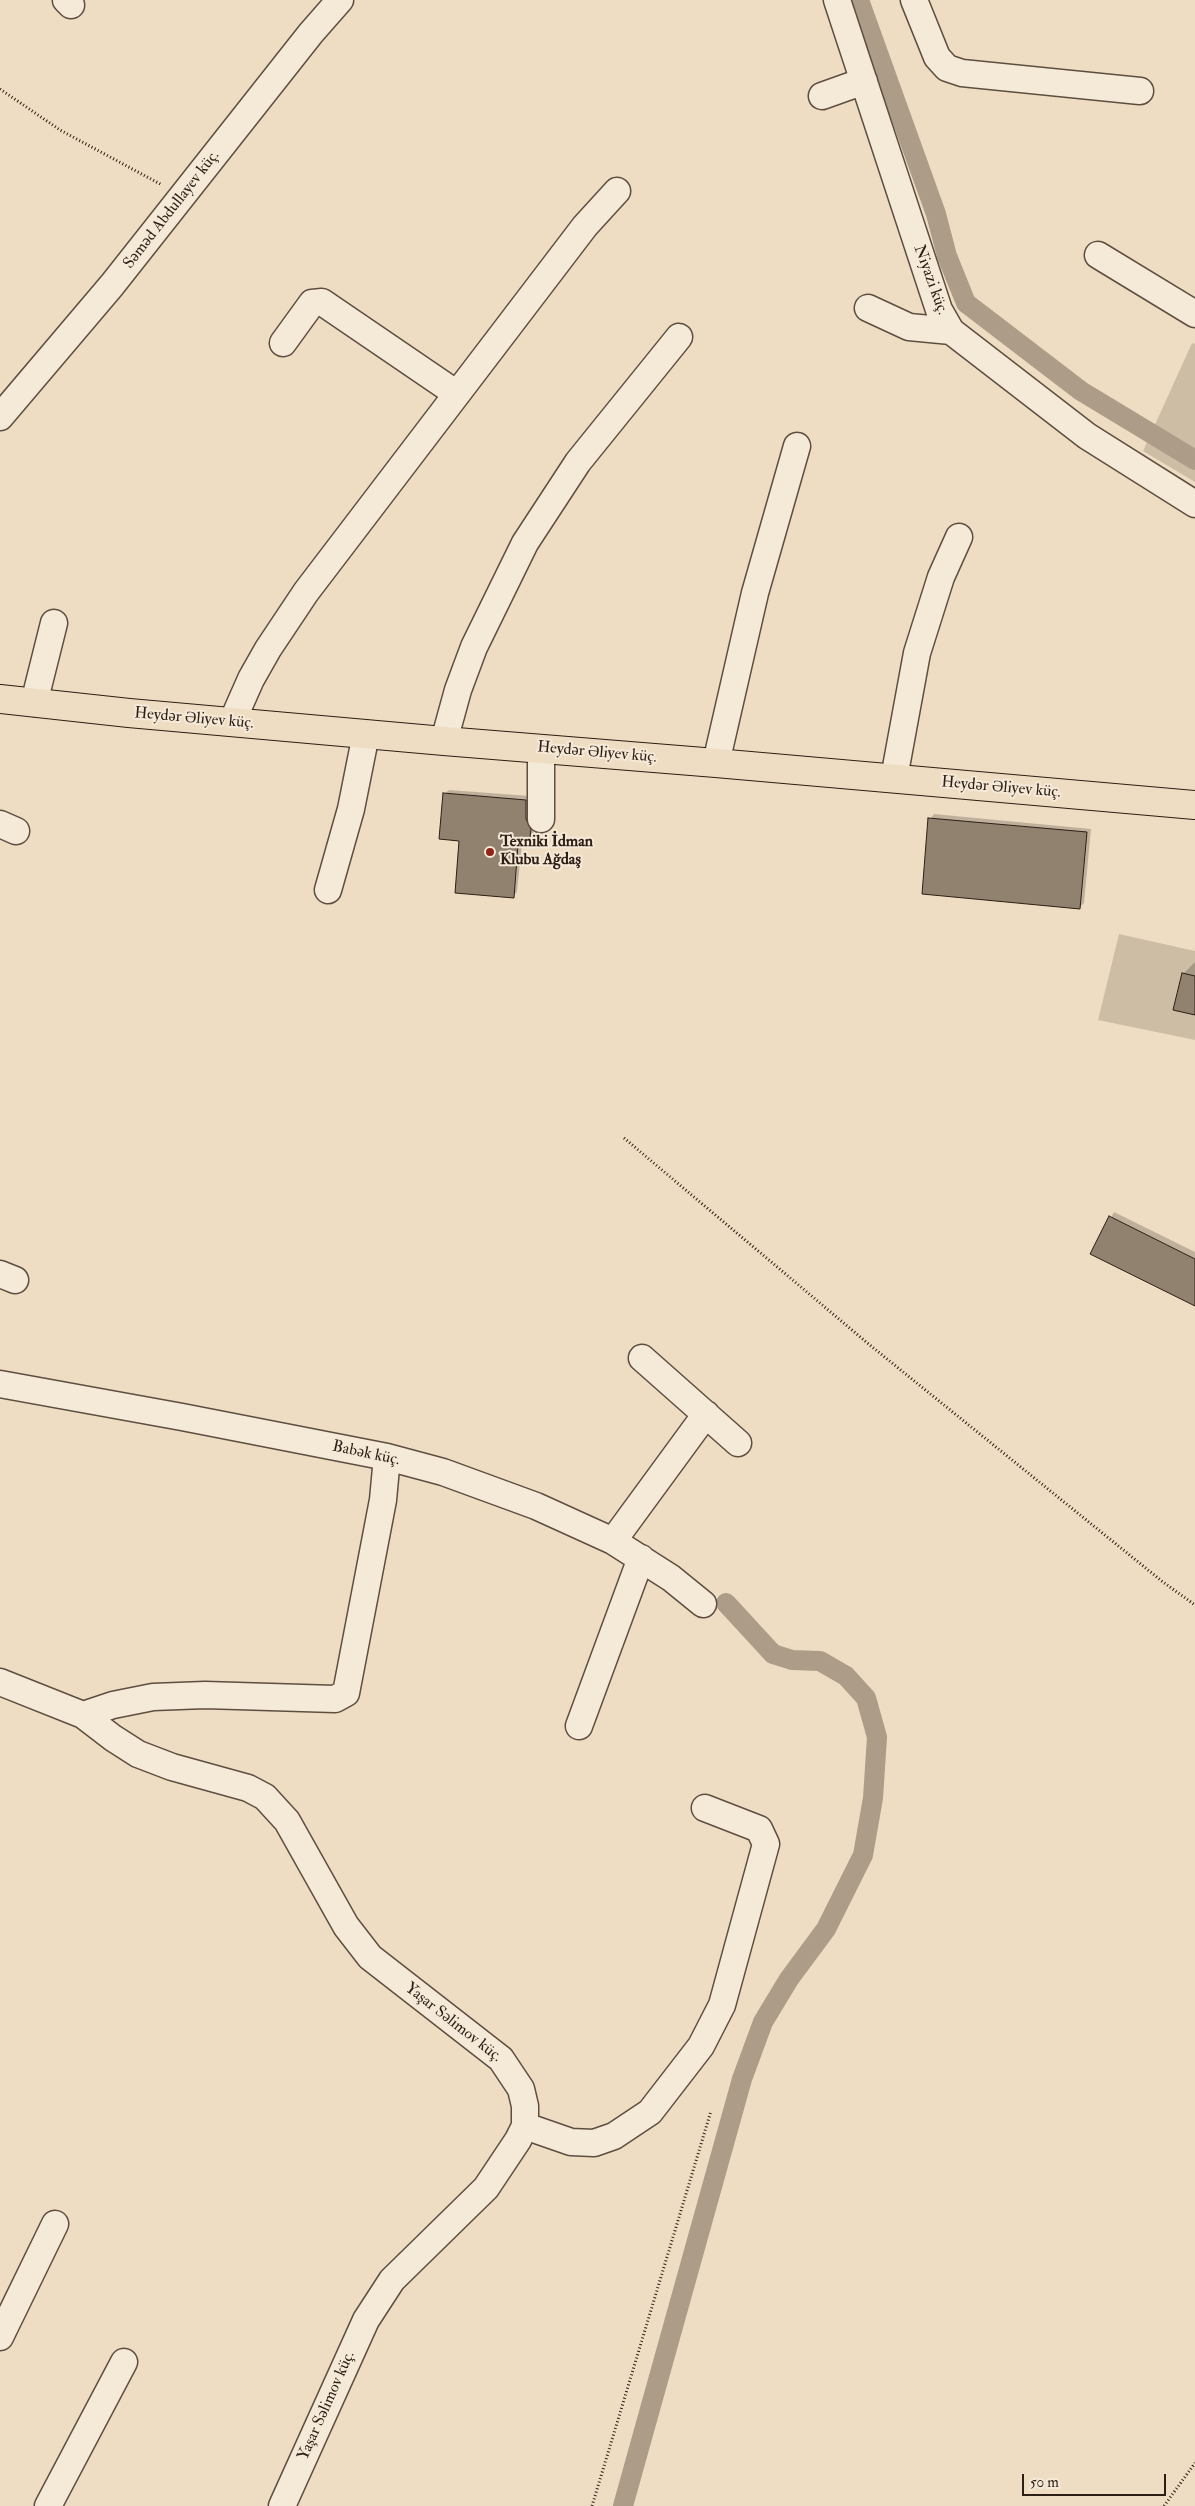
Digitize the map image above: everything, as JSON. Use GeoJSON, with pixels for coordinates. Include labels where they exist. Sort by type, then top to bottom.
{"type":"FeatureCollection","features":[{"type":"Feature","properties":{"kind":"main road","name":"Heydər Əliyev küç."},"geometry":{"type":"LineString","coordinates":[[11,696],[232,722],[1195,805]]}},
{"type":"Feature","properties":{"kind":"street","name":"Səməd Abdullayev küç."},"geometry":{"type":"LineString","coordinates":[[0,417],[112,285],[311,33],[340,0]]}},
{"type":"Feature","properties":{"kind":"street","name":"Niyazi küç."},"geometry":{"type":"LineString","coordinates":[[837,0],[939,310],[951,331],[1087,436],[1195,504]]}},
{"type":"Feature","properties":{"kind":"street"},"geometry":{"type":"LineString","coordinates":[[914,0],[937,57],[947,68],[962,73],[1140,91]]}},
{"type":"Feature","properties":{"kind":"street"},"geometry":{"type":"LineString","coordinates":[[822,96],[864,81]]}},
{"type":"Feature","properties":{"kind":"street"},"geometry":{"type":"LineString","coordinates":[[232,722],[255,672],[300,600],[585,226],[616,191]]}},
{"type":"Feature","properties":{"kind":"street"},"geometry":{"type":"LineString","coordinates":[[1098,255],[1195,314]]}},
{"type":"Feature","properties":{"kind":"street"},"geometry":{"type":"LineString","coordinates":[[283,343],[312,303],[322,302],[457,394]]}},
{"type":"Feature","properties":{"kind":"street"},"geometry":{"type":"LineString","coordinates":[[868,308],[909,327],[951,331]]}},
{"type":"Feature","properties":{"kind":"street"},"geometry":{"type":"LineString","coordinates":[[444,741],[458,690],[474,647],[524,542],[578,462],[679,337]]}},
{"type":"Feature","properties":{"kind":"street"},"geometry":{"type":"LineString","coordinates":[[716,763],[755,593],[797,446]]}},
{"type":"Feature","properties":{"kind":"street"},"geometry":{"type":"LineString","coordinates":[[894,778],[917,653],[941,577],[959,537]]}},
{"type":"Feature","properties":{"kind":"street"},"geometry":{"type":"LineString","coordinates":[[11,696],[54,623]]}},
{"type":"Feature","properties":{"kind":"street"},"geometry":{"type":"LineString","coordinates":[[328,890],[351,809],[366,734]]}},
{"type":"Feature","properties":{"kind":"street"},"geometry":{"type":"LineString","coordinates":[[541,749],[541,819]]}},
{"type":"Feature","properties":{"kind":"street"},"geometry":{"type":"LineString","coordinates":[[642,1358],[738,1443]]}},
{"type":"Feature","properties":{"kind":"street","name":"Babək küç."},"geometry":{"type":"LineString","coordinates":[[0,1384],[387,1457],[443,1472],[536,1506],[613,1541],[641,1558],[703,1604]]}},
{"type":"Feature","properties":{"kind":"street"},"geometry":{"type":"LineString","coordinates":[[613,1541],[706,1414]]}},
{"type":"Feature","properties":{"kind":"street"},"geometry":{"type":"LineString","coordinates":[[83,1715],[113,1705],[153,1697],[204,1695],[335,1699],[346,1693],[383,1500],[387,1457]]}},
{"type":"Feature","properties":{"kind":"street"},"geometry":{"type":"LineString","coordinates":[[579,1726],[641,1558]]}},
{"type":"Feature","properties":{"kind":"street","name":"Yaşar Səlimov küç."},"geometry":{"type":"LineString","coordinates":[[0,1682],[83,1715],[138,1754],[172,1767],[248,1788],[271,1803],[287,1821],[346,1926],[370,1957],[501,2059],[511,2071],[521,2089],[525,2106],[525,2126],[486,2188],[392,2280],[366,2320],[282,2506]]}},
{"type":"Feature","properties":{"kind":"street"},"geometry":{"type":"LineString","coordinates":[[525,2126],[571,2142],[594,2143],[614,2136],[650,2112],[701,2046],[722,2005],[766,1844],[760,1830],[705,1808]]}},
{"type":"Feature","properties":{"kind":"street"},"geometry":{"type":"LineString","coordinates":[[0,2336],[55,2224]]}},
{"type":"Feature","properties":{"kind":"street"},"geometry":{"type":"LineString","coordinates":[[48,2506],[124,2362]]}},
{"type":"Feature","properties":{"kind":"path"},"geometry":{"type":"LineString","coordinates":[[0,89],[60,130],[182,196]]}},
{"type":"Feature","properties":{"kind":"path"},"geometry":{"type":"LineString","coordinates":[[624,1138],[879,1352],[1163,1582],[1195,1605]]}},
{"type":"Feature","properties":{"kind":"path"},"geometry":{"type":"LineString","coordinates":[[592,2506],[711,2111]]}},
{"type":"Feature","properties":{"kind":"path"},"geometry":{"type":"LineString","coordinates":[[1164,2506],[1195,2463]]}},
{"type":"Feature","properties":{"kind":"shaded area"},"geometry":{"type":"Polygon","coordinates":[[[1192,343],[1195,344],[1195,482],[1143,451],[1192,343]]]}},
{"type":"Feature","properties":{"kind":"shaded area"},"geometry":{"type":"Polygon","coordinates":[[[1119,934],[1195,951],[1195,1040],[1098,1020],[1119,934]]]}},
{"type":"Feature","properties":{"kind":"building"},"geometry":{"type":"Polygon","coordinates":[[[443,793],[526,800],[526,819],[531,829],[529,845],[518,844],[514,898],[455,893],[459,841],[439,839],[443,793]]]}},
{"type":"Feature","properties":{"kind":"building"},"geometry":{"type":"Polygon","coordinates":[[[928,818],[1087,832],[1080,909],[922,894],[928,818]]]}},
{"type":"Feature","properties":{"kind":"building"},"geometry":{"type":"Polygon","coordinates":[[[1182,973],[1195,976],[1195,1015],[1173,1010],[1182,973]]]}},
{"type":"Feature","properties":{"kind":"building"},"geometry":{"type":"Polygon","coordinates":[[[1109,1216],[1195,1259],[1195,1306],[1090,1254],[1109,1216]]]}},
{"type":"Feature","properties":{"kind":"waterway"},"geometry":{"type":"LineString","coordinates":[[859,0],[936,214],[947,256],[966,303],[1081,391],[1195,460]]}},
{"type":"Feature","properties":{"kind":"waterway"},"geometry":{"type":"LineString","coordinates":[[623,2506],[742,2079],[763,2022],[789,1979],[826,1929],[863,1855],[873,1798],[877,1737],[866,1698],[846,1676],[820,1661],[792,1660],[773,1654],[726,1603]]}},
{"type":"Feature","properties":{"kind":"place","name":"Texniki İdman Klubu Ağdaş"},"geometry":{"type":"Point","coordinates":[490,852]}}]}
